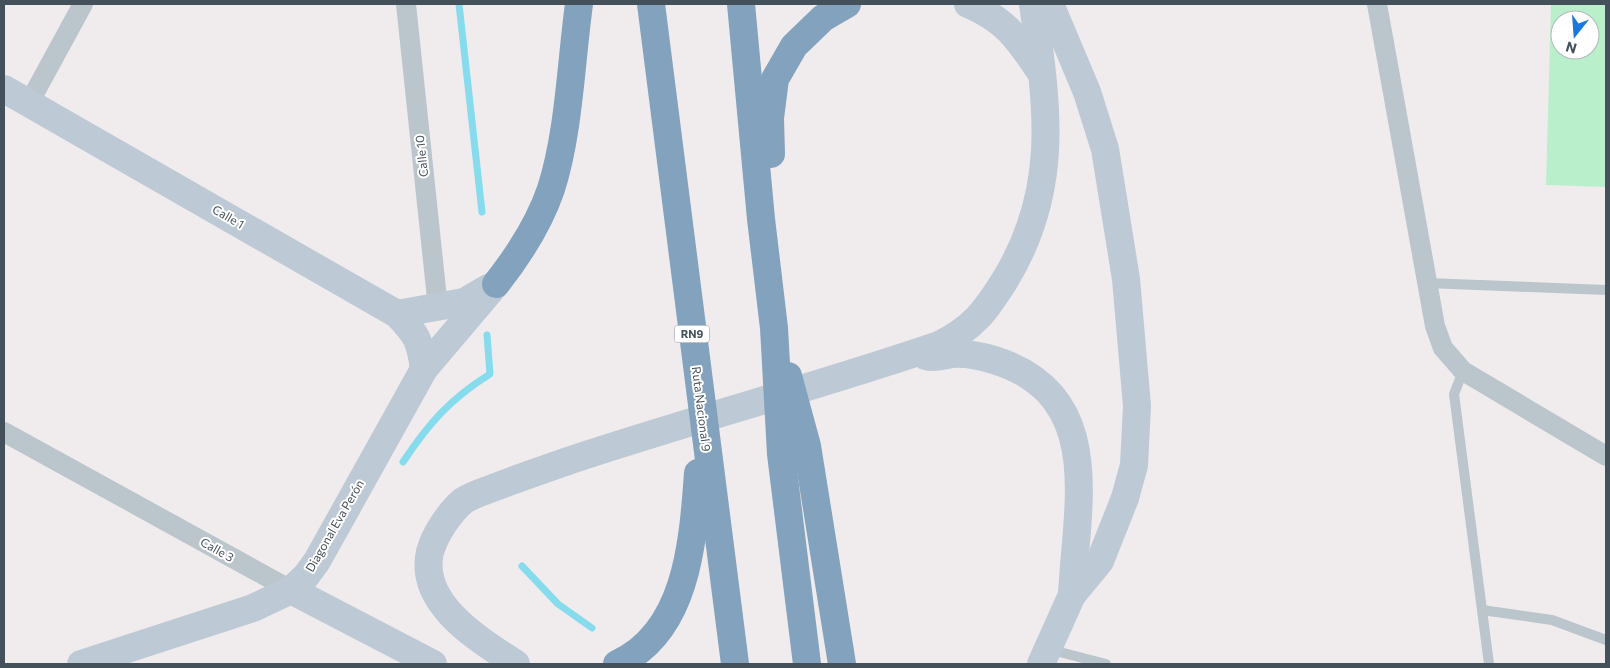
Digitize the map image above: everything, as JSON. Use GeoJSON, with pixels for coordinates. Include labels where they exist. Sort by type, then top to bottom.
{"type":"FeatureCollection","features":[{"type":"Feature","properties":{"kind":"highway"},"geometry":{"type":"LineString","coordinates":[[496,284],[517,257],[537,223],[551,189],[561,148],[578,4]]}},
{"type":"Feature","properties":{"kind":"highway","name":"Ruta Nacional 9"},"geometry":{"type":"LineString","coordinates":[[651,4],[735,664]]}},
{"type":"Feature","properties":{"kind":"highway"},"geometry":{"type":"LineString","coordinates":[[740,4],[760,219],[774,328],[781,454],[807,664]]}},
{"type":"Feature","properties":{"kind":"highway"},"geometry":{"type":"LineString","coordinates":[[760,219],[772,180],[770,118],[775,79],[794,46],[823,18],[847,4]]}},
{"type":"Feature","properties":{"kind":"highway"},"geometry":{"type":"LineString","coordinates":[[774,328],[807,446],[842,664]]}},
{"type":"Feature","properties":{"kind":"highway"},"geometry":{"type":"LineString","coordinates":[[617,664],[642,648],[662,626],[682,584],[694,529],[699,461],[700,400]]}},
{"type":"Feature","properties":{"kind":"main road"},"geometry":{"type":"LineString","coordinates":[[968,4],[989,13],[1017,36],[1043,78]]}},
{"type":"Feature","properties":{"kind":"main road"},"geometry":{"type":"LineString","coordinates":[[516,664],[475,636],[448,611],[434,588],[429,569],[430,552],[435,538],[451,514],[464,500],[518,478],[603,450],[939,345],[961,334],[987,309],[1014,265],[1032,223],[1043,181],[1046,121],[1043,78],[1033,4]]}},
{"type":"Feature","properties":{"kind":"main road"},"geometry":{"type":"LineString","coordinates":[[1044,656],[1072,595],[1100,561],[1125,498],[1134,465],[1137,406],[1126,279],[1105,149],[1087,92],[1050,4]]}},
{"type":"Feature","properties":{"kind":"main road","name":"Calle 1"},"geometry":{"type":"LineString","coordinates":[[4,89],[397,314],[412,329],[421,344],[424,369]]}},
{"type":"Feature","properties":{"kind":"main road"},"geometry":{"type":"LineString","coordinates":[[397,314],[464,302],[496,284]]}},
{"type":"Feature","properties":{"kind":"main road","name":"Diagonal Eva Perón"},"geometry":{"type":"LineString","coordinates":[[81,664],[253,608],[291,590],[306,576],[317,561],[424,369],[496,284]]}},
{"type":"Feature","properties":{"kind":"main road"},"geometry":{"type":"LineString","coordinates":[[915,353],[933,358],[953,354],[973,355],[1016,368],[1037,382],[1053,398],[1068,421],[1081,482],[1072,595]]}},
{"type":"Feature","properties":{"kind":"main road","name":"Calle 3"},"geometry":{"type":"LineString","coordinates":[[291,590],[433,664]]}},
{"type":"Feature","properties":{"kind":"street"},"geometry":{"type":"LineString","coordinates":[[29,103],[83,4]]}},
{"type":"Feature","properties":{"kind":"street","name":"Calle 10"},"geometry":{"type":"LineString","coordinates":[[406,4],[438,308]]}},
{"type":"Feature","properties":{"kind":"street"},"geometry":{"type":"LineString","coordinates":[[1377,4],[1435,326],[1443,348],[1463,371],[1606,456]]}},
{"type":"Feature","properties":{"kind":"street","name":"Calle 3"},"geometry":{"type":"LineString","coordinates":[[4,432],[291,590]]}},
{"type":"Feature","properties":{"kind":"lane"},"geometry":{"type":"LineString","coordinates":[[1427,283],[1606,290]]}},
{"type":"Feature","properties":{"kind":"lane"},"geometry":{"type":"LineString","coordinates":[[1463,371],[1454,394],[1489,664]]}},
{"type":"Feature","properties":{"kind":"lane"},"geometry":{"type":"LineString","coordinates":[[1482,610],[1552,620],[1606,640]]}},
{"type":"Feature","properties":{"kind":"lane"},"geometry":{"type":"LineString","coordinates":[[1044,656],[1106,664]]}},
{"type":"Feature","properties":{"kind":"green space"},"geometry":{"type":"Polygon","coordinates":[[[1551,4],[1606,4],[1606,187],[1546,185],[1550,40],[1550,60],[1600,60],[1600,10],[1551,10],[1551,4]]]}},
{"type":"Feature","properties":{"kind":"waterway"},"geometry":{"type":"LineString","coordinates":[[459,4],[482,212]]}},
{"type":"Feature","properties":{"kind":"waterway"},"geometry":{"type":"LineString","coordinates":[[403,462],[422,435],[441,413],[463,393],[490,374],[487,335]]}},
{"type":"Feature","properties":{"kind":"waterway"},"geometry":{"type":"LineString","coordinates":[[522,566],[558,604],[592,628]]}}]}
